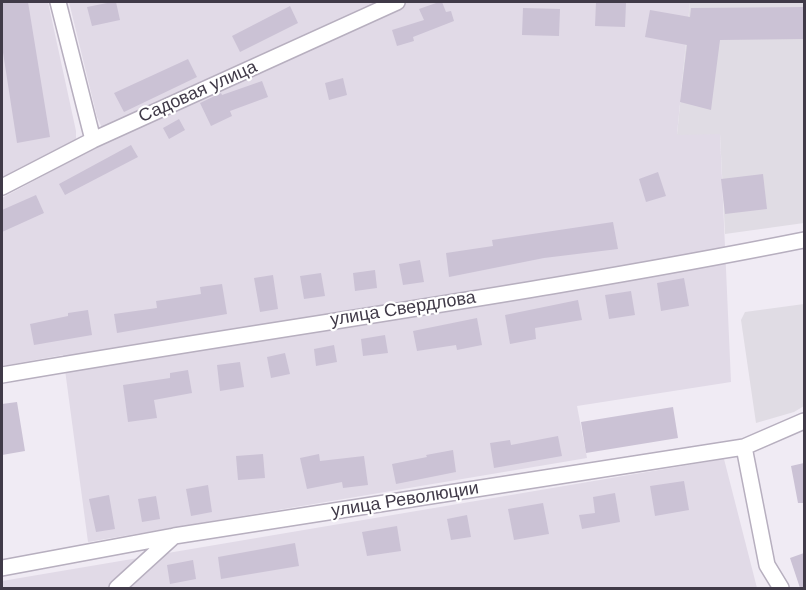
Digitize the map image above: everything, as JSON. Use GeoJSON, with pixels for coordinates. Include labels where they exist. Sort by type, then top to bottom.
{"type":"FeatureCollection","features":[{"type":"Feature","properties":{"kind":"street"},"geometry":{"type":"LineString","coordinates":[[58,2],[93,140]]}},
{"type":"Feature","properties":{"kind":"street","name":"Садовая улица"},"geometry":{"type":"LineString","coordinates":[[2,187],[93,140],[397,2]]}},
{"type":"Feature","properties":{"kind":"street","name":"улица Свердлова"},"geometry":{"type":"LineString","coordinates":[[2,375],[536,288],[804,240]]}},
{"type":"Feature","properties":{"kind":"street","name":"улица Революции"},"geometry":{"type":"LineString","coordinates":[[2,568],[174,536],[744,447],[804,421]]}},
{"type":"Feature","properties":{"kind":"street"},"geometry":{"type":"LineString","coordinates":[[744,447],[766,565],[781,588]]}},
{"type":"Feature","properties":{"kind":"street"},"geometry":{"type":"LineString","coordinates":[[117,588],[174,536]]}},
{"type":"Feature","properties":{"kind":"shaded area"},"geometry":{"type":"Polygon","coordinates":[[[2,2],[48,2],[76,140],[2,180],[2,2]]]}},
{"type":"Feature","properties":{"kind":"shaded area"},"geometry":{"type":"Polygon","coordinates":[[[69,2],[690,2],[677,134],[720,134],[731,382],[577,406],[587,458],[88,542],[63,355],[2,366],[2,198],[108,141],[97,117],[69,2]]]}},
{"type":"Feature","properties":{"kind":"shaded area"},"geometry":{"type":"Polygon","coordinates":[[[690,2],[804,2],[804,223],[725,234],[720,134],[677,135],[690,2]]]}},
{"type":"Feature","properties":{"kind":"shaded area"},"geometry":{"type":"Polygon","coordinates":[[[804,304],[804,406],[794,412],[756,423],[741,320],[745,312],[804,304]]]}},
{"type":"Feature","properties":{"kind":"shaded area"},"geometry":{"type":"Polygon","coordinates":[[[724,459],[757,588],[2,588],[2,581],[724,459]]]}},
{"type":"Feature","properties":{"kind":"building"},"geometry":{"type":"Polygon","coordinates":[[[2,2],[28,2],[50,137],[17,143],[2,46],[2,2]]]}},
{"type":"Feature","properties":{"kind":"building"},"geometry":{"type":"Polygon","coordinates":[[[116,2],[120,20],[92,26],[87,7],[116,2]]]}},
{"type":"Feature","properties":{"kind":"building"},"geometry":{"type":"Polygon","coordinates":[[[442,2],[446,12],[451,11],[454,21],[413,37],[414,41],[397,46],[392,30],[424,20],[419,9],[442,2]]]}},
{"type":"Feature","properties":{"kind":"building"},"geometry":{"type":"Polygon","coordinates":[[[596,2],[626,3],[625,27],[595,26],[596,2]]]}},
{"type":"Feature","properties":{"kind":"building"},"geometry":{"type":"Polygon","coordinates":[[[290,6],[298,23],[240,52],[232,36],[290,6]]]}},
{"type":"Feature","properties":{"kind":"building"},"geometry":{"type":"Polygon","coordinates":[[[804,7],[804,39],[720,40],[711,110],[680,102],[687,45],[645,37],[650,10],[690,17],[691,8],[804,7]]]}},
{"type":"Feature","properties":{"kind":"building"},"geometry":{"type":"Polygon","coordinates":[[[523,8],[560,9],[559,36],[522,35],[523,8]]]}},
{"type":"Feature","properties":{"kind":"building"},"geometry":{"type":"Polygon","coordinates":[[[188,59],[197,77],[124,112],[114,93],[188,59]]]}},
{"type":"Feature","properties":{"kind":"building"},"geometry":{"type":"Polygon","coordinates":[[[343,78],[347,95],[329,100],[325,83],[343,78]]]}},
{"type":"Feature","properties":{"kind":"building"},"geometry":{"type":"Polygon","coordinates":[[[262,81],[268,97],[230,111],[232,116],[211,126],[200,103],[221,93],[222,95],[262,81]]]}},
{"type":"Feature","properties":{"kind":"building"},"geometry":{"type":"Polygon","coordinates":[[[179,119],[185,130],[169,139],[163,128],[179,119]]]}},
{"type":"Feature","properties":{"kind":"building"},"geometry":{"type":"Polygon","coordinates":[[[131,145],[138,157],[65,195],[59,184],[131,145]]]}},
{"type":"Feature","properties":{"kind":"building"},"geometry":{"type":"Polygon","coordinates":[[[658,172],[666,196],[646,202],[639,179],[658,172]]]}},
{"type":"Feature","properties":{"kind":"building"},"geometry":{"type":"Polygon","coordinates":[[[763,174],[767,209],[725,214],[721,179],[763,174]]]}},
{"type":"Feature","properties":{"kind":"building"},"geometry":{"type":"Polygon","coordinates":[[[36,195],[44,213],[2,232],[2,210],[36,195]]]}},
{"type":"Feature","properties":{"kind":"building"},"geometry":{"type":"Polygon","coordinates":[[[613,222],[618,249],[544,258],[449,277],[446,253],[493,246],[492,240],[613,222]]]}},
{"type":"Feature","properties":{"kind":"building"},"geometry":{"type":"Polygon","coordinates":[[[420,260],[424,282],[403,285],[399,264],[420,260]]]}},
{"type":"Feature","properties":{"kind":"building"},"geometry":{"type":"Polygon","coordinates":[[[375,270],[377,288],[355,291],[353,273],[375,270]]]}},
{"type":"Feature","properties":{"kind":"building"},"geometry":{"type":"Polygon","coordinates":[[[321,273],[325,296],[304,299],[300,276],[321,273]]]}},
{"type":"Feature","properties":{"kind":"building"},"geometry":{"type":"Polygon","coordinates":[[[273,275],[278,309],[260,312],[254,278],[273,275]]]}},
{"type":"Feature","properties":{"kind":"building"},"geometry":{"type":"Polygon","coordinates":[[[684,278],[689,306],[661,311],[657,283],[684,278]]]}},
{"type":"Feature","properties":{"kind":"building"},"geometry":{"type":"Polygon","coordinates":[[[222,284],[227,314],[117,333],[114,314],[157,308],[156,301],[201,294],[200,287],[222,284]]]}},
{"type":"Feature","properties":{"kind":"building"},"geometry":{"type":"Polygon","coordinates":[[[631,291],[635,315],[609,319],[605,295],[631,291]]]}},
{"type":"Feature","properties":{"kind":"building"},"geometry":{"type":"Polygon","coordinates":[[[578,300],[582,320],[535,328],[536,339],[510,344],[505,315],[578,300]]]}},
{"type":"Feature","properties":{"kind":"building"},"geometry":{"type":"Polygon","coordinates":[[[88,310],[92,335],[34,345],[30,324],[88,310]]]}},
{"type":"Feature","properties":{"kind":"building"},"geometry":{"type":"Polygon","coordinates":[[[477,318],[482,345],[457,350],[456,345],[417,351],[413,331],[477,318]]]}},
{"type":"Feature","properties":{"kind":"building"},"geometry":{"type":"Polygon","coordinates":[[[385,335],[388,353],[363,356],[361,339],[385,335]]]}},
{"type":"Feature","properties":{"kind":"building"},"geometry":{"type":"Polygon","coordinates":[[[334,345],[337,362],[316,366],[314,349],[334,345]]]}},
{"type":"Feature","properties":{"kind":"building"},"geometry":{"type":"Polygon","coordinates":[[[285,353],[290,374],[271,378],[267,357],[285,353]]]}},
{"type":"Feature","properties":{"kind":"building"},"geometry":{"type":"Polygon","coordinates":[[[240,362],[244,387],[220,391],[217,365],[240,362]]]}},
{"type":"Feature","properties":{"kind":"building"},"geometry":{"type":"Polygon","coordinates":[[[188,370],[192,393],[154,400],[157,418],[128,422],[123,385],[170,378],[170,373],[188,370]]]}},
{"type":"Feature","properties":{"kind":"building"},"geometry":{"type":"Polygon","coordinates":[[[17,402],[25,451],[2,455],[2,404],[17,402]]]}},
{"type":"Feature","properties":{"kind":"building"},"geometry":{"type":"Polygon","coordinates":[[[673,407],[678,438],[586,453],[581,422],[673,407]]]}},
{"type":"Feature","properties":{"kind":"building"},"geometry":{"type":"Polygon","coordinates":[[[558,436],[562,456],[494,468],[490,443],[510,440],[511,445],[558,436]]]}},
{"type":"Feature","properties":{"kind":"building"},"geometry":{"type":"Polygon","coordinates":[[[453,450],[456,472],[396,484],[392,464],[453,450]]]}},
{"type":"Feature","properties":{"kind":"building"},"geometry":{"type":"Polygon","coordinates":[[[263,454],[265,478],[238,480],[236,456],[263,454]]]}},
{"type":"Feature","properties":{"kind":"building"},"geometry":{"type":"Polygon","coordinates":[[[319,454],[320,461],[364,456],[368,485],[343,488],[342,482],[307,489],[300,458],[319,454]]]}},
{"type":"Feature","properties":{"kind":"building"},"geometry":{"type":"Polygon","coordinates":[[[804,463],[804,503],[798,503],[791,466],[804,463]]]}},
{"type":"Feature","properties":{"kind":"building"},"geometry":{"type":"Polygon","coordinates":[[[684,481],[689,510],[655,516],[650,486],[684,481]]]}},
{"type":"Feature","properties":{"kind":"building"},"geometry":{"type":"Polygon","coordinates":[[[208,485],[212,512],[191,516],[186,489],[208,485]]]}},
{"type":"Feature","properties":{"kind":"building"},"geometry":{"type":"Polygon","coordinates":[[[615,493],[620,522],[582,529],[579,515],[595,513],[593,497],[615,493]]]}},
{"type":"Feature","properties":{"kind":"building"},"geometry":{"type":"Polygon","coordinates":[[[109,495],[115,529],[96,532],[89,499],[109,495]]]}},
{"type":"Feature","properties":{"kind":"building"},"geometry":{"type":"Polygon","coordinates":[[[156,496],[160,519],[142,522],[138,499],[156,496]]]}},
{"type":"Feature","properties":{"kind":"building"},"geometry":{"type":"Polygon","coordinates":[[[543,503],[549,534],[514,540],[508,509],[543,503]]]}},
{"type":"Feature","properties":{"kind":"building"},"geometry":{"type":"Polygon","coordinates":[[[467,515],[471,537],[451,540],[447,519],[467,515]]]}},
{"type":"Feature","properties":{"kind":"building"},"geometry":{"type":"Polygon","coordinates":[[[397,526],[401,551],[367,556],[362,532],[397,526]]]}},
{"type":"Feature","properties":{"kind":"building"},"geometry":{"type":"Polygon","coordinates":[[[295,543],[299,566],[221,579],[218,557],[295,543]]]}},
{"type":"Feature","properties":{"kind":"building"},"geometry":{"type":"Polygon","coordinates":[[[804,553],[804,588],[800,588],[790,558],[804,553]]]}},
{"type":"Feature","properties":{"kind":"building"},"geometry":{"type":"Polygon","coordinates":[[[193,560],[196,579],[170,584],[167,565],[193,560]]]}}]}
